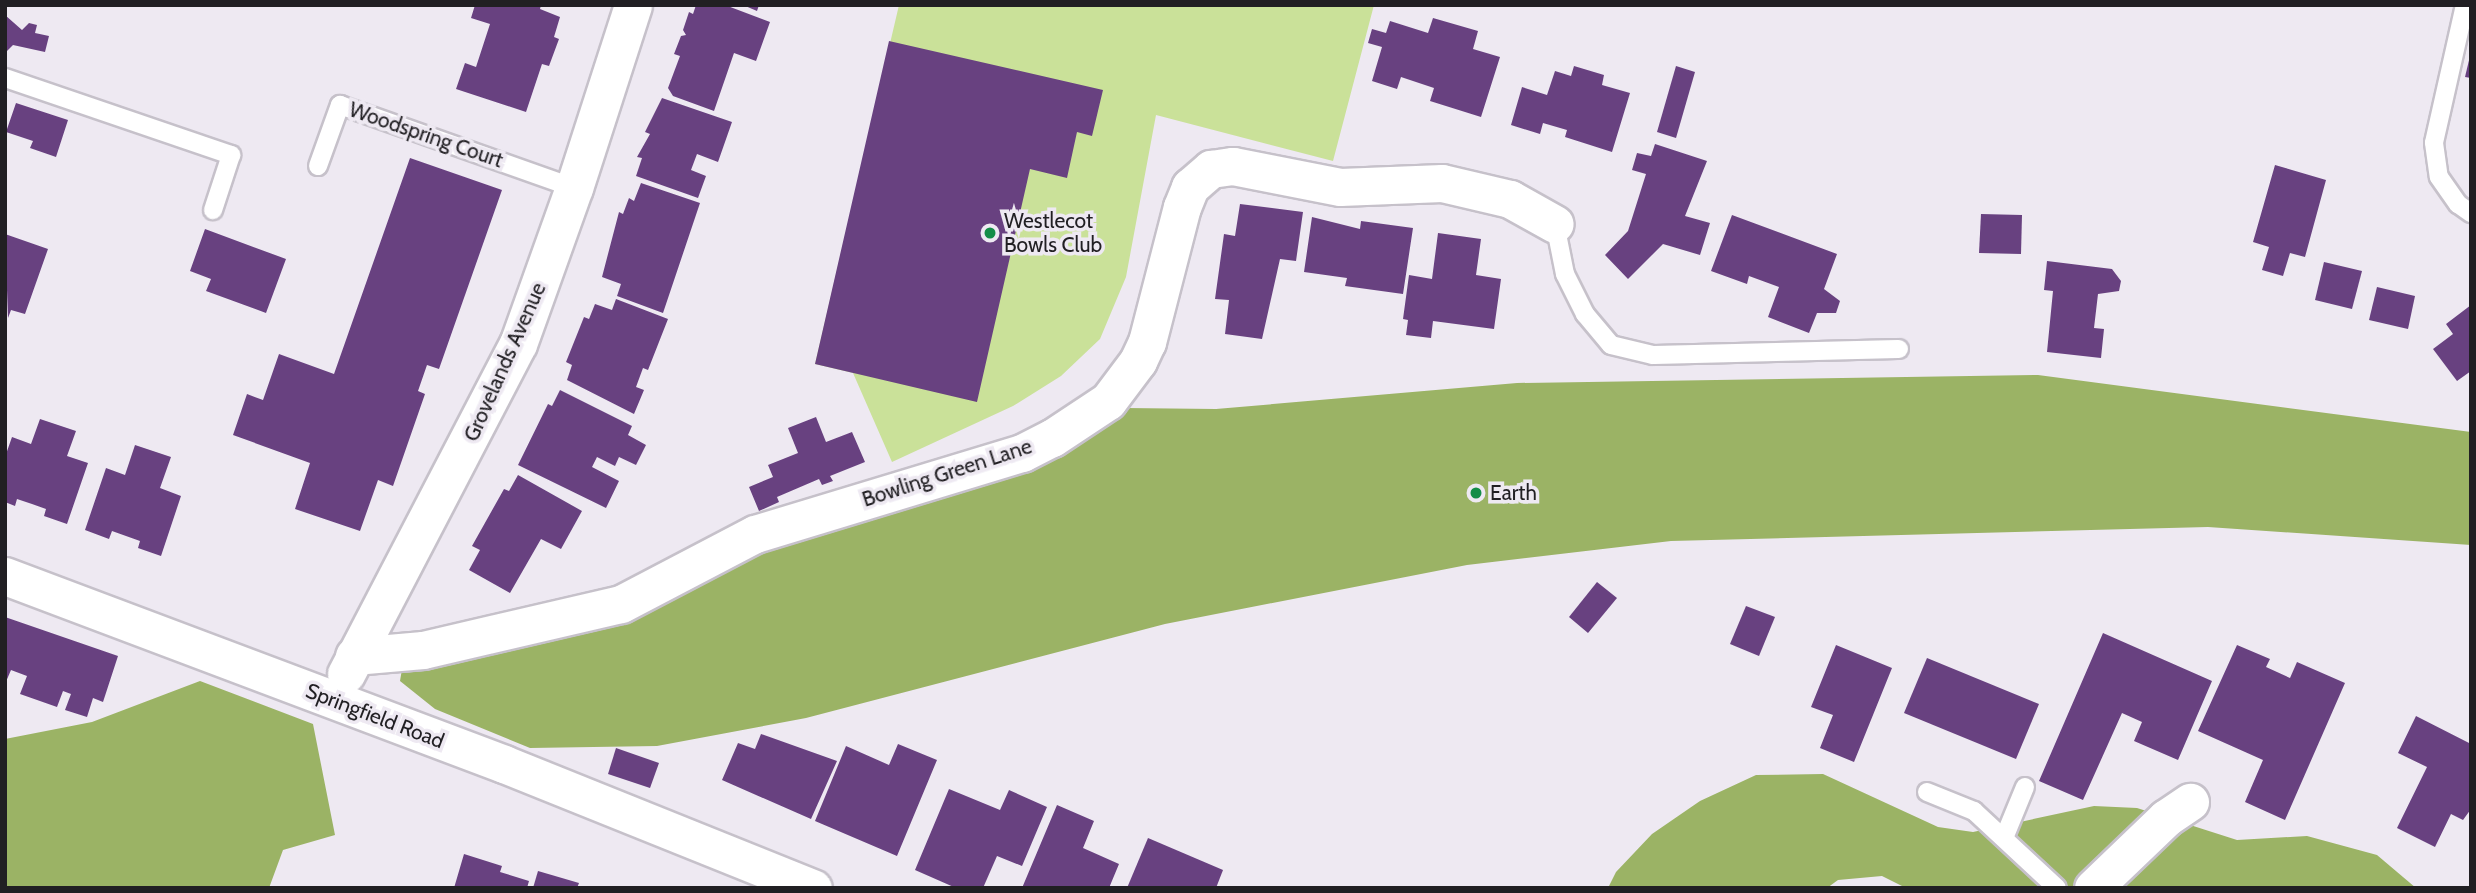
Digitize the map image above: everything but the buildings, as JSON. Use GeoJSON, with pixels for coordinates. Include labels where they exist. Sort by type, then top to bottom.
{"type":"FeatureCollection","features":[{"type":"Feature","properties":{"kind":"street","name":"Grovelands Avenue"},"geometry":{"type":"LineString","coordinates":[[334,701],[354,656],[497,388],[543,279],[575,188],[632,5]]}},
{"type":"Feature","properties":{"kind":"street","name":"Bowling Green Lane"},"geometry":{"type":"LineString","coordinates":[[354,656],[423,650],[621,604],[755,534],[1022,453],[1052,438],[1108,401],[1138,361],[1147,342],[1182,207],[1191,187],[1211,169],[1233,166],[1340,187],[1442,183],[1510,199],[1555,223]]}},
{"type":"Feature","properties":{"kind":"street","name":"Springfield Road"},"geometry":{"type":"LineString","coordinates":[[5,576],[334,701],[739,873],[813,888]]}},
{"type":"Feature","properties":{"kind":"street"},"geometry":{"type":"LineString","coordinates":[[2093,888],[2166,818],[2190,803]]}},
{"type":"Feature","properties":{"kind":"lane"},"geometry":{"type":"LineString","coordinates":[[2465,5],[2434,144],[2439,177],[2458,205],[2471,213]]}},
{"type":"Feature","properties":{"kind":"lane"},"geometry":{"type":"LineString","coordinates":[[5,78],[231,155],[213,210]]}},
{"type":"Feature","properties":{"kind":"lane","name":"Woodspring Court"},"geometry":{"type":"LineString","coordinates":[[318,166],[340,105],[575,188]]}},
{"type":"Feature","properties":{"kind":"lane"},"geometry":{"type":"LineString","coordinates":[[1555,223],[1565,274],[1585,314],[1611,345],[1653,355],[1899,349]]}},
{"type":"Feature","properties":{"kind":"lane"},"geometry":{"type":"LineString","coordinates":[[2004,838],[2025,787]]}},
{"type":"Feature","properties":{"kind":"lane"},"geometry":{"type":"LineString","coordinates":[[1927,792],[1974,811],[2057,888]]}},
{"type":"Feature","properties":{"kind":"green space","name":"Westlecot Bowls Club"},"geometry":{"type":"Polygon","coordinates":[[[899,5],[1374,5],[1333,161],[1156,115],[1126,277],[1100,339],[1061,376],[1013,406],[892,462],[853,373],[815,364],[899,5]]]}},
{"type":"Feature","properties":{"kind":"green space"},"geometry":{"type":"Polygon","coordinates":[[[2038,375],[2471,432],[2471,545],[2208,527],[1671,541],[1467,565],[1165,624],[806,718],[657,746],[530,748],[435,709],[400,681],[403,663],[740,555],[1125,408],[1216,409],[1517,383],[2038,375]]]}},
{"type":"Feature","properties":{"kind":"green space"},"geometry":{"type":"Polygon","coordinates":[[[200,681],[313,724],[335,835],[283,850],[269,888],[5,888],[5,739],[92,722],[200,681]]]}},
{"type":"Feature","properties":{"kind":"green space"},"geometry":{"type":"Polygon","coordinates":[[[1823,774],[1938,827],[1973,832],[2094,806],[2137,808],[2237,840],[2307,836],[2377,855],[2416,888],[1906,888],[1882,876],[1838,880],[1827,888],[1608,888],[1616,872],[1652,834],[1700,801],[1756,775],[1823,774]]]}},
{"type":"Feature","properties":{"kind":"place","name":"Westlecot Bowls Club"},"geometry":{"type":"Point","coordinates":[990,233]}},
{"type":"Feature","properties":{"kind":"place","name":"Earth"},"geometry":{"type":"Point","coordinates":[1476,493]}}]}
